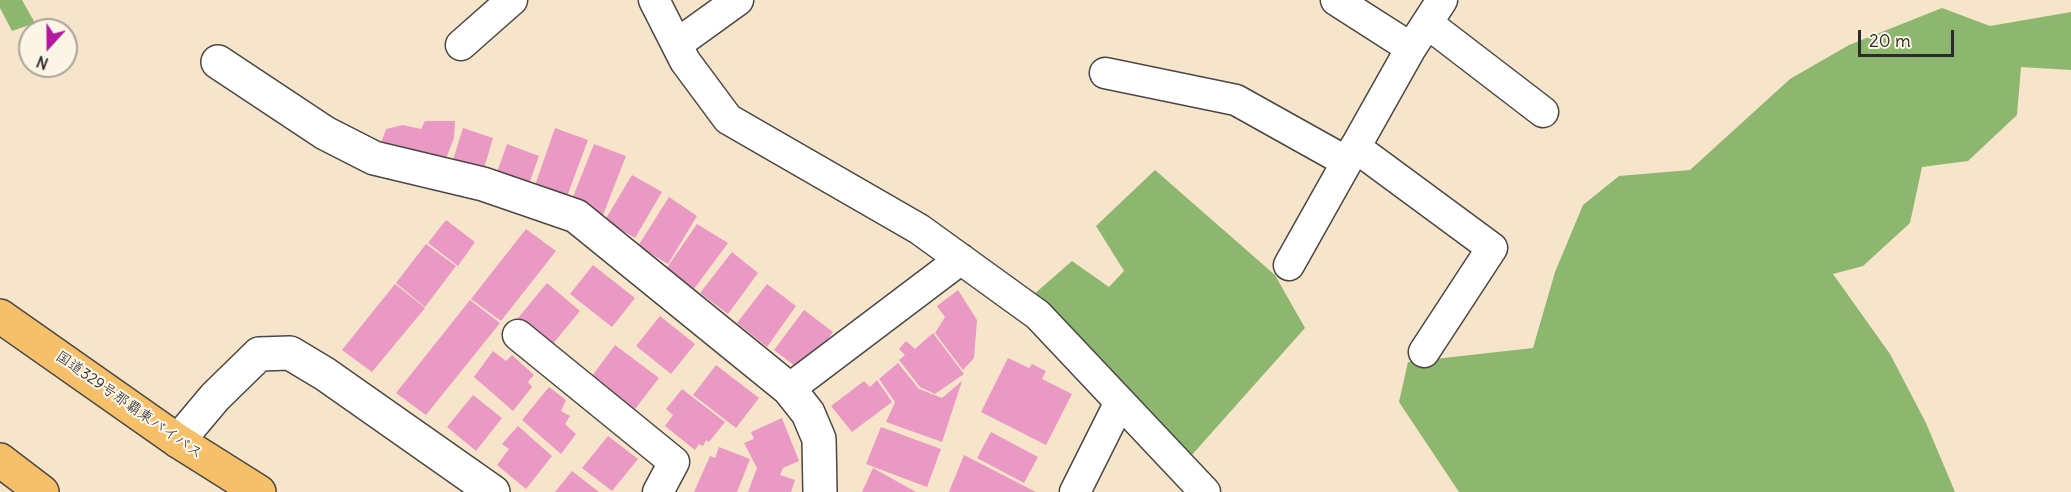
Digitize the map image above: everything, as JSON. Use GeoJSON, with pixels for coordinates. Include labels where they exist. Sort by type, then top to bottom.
{"type":"FeatureCollection","features":[{"type":"Feature","properties":{"kind":"highway","name":"国道329号那覇東バイパス"},"geometry":{"type":"LineString","coordinates":[[0,316],[178,441],[259,492]]}},
{"type":"Feature","properties":{"kind":"highway"},"geometry":{"type":"LineString","coordinates":[[0,460],[42,492]]}},
{"type":"Feature","properties":{"kind":"street"},"geometry":{"type":"LineString","coordinates":[[461,45],[512,0]]}},
{"type":"Feature","properties":{"kind":"street"},"geometry":{"type":"LineString","coordinates":[[654,0],[685,61],[728,119],[919,229],[1038,315],[1205,492]]}},
{"type":"Feature","properties":{"kind":"street"},"geometry":{"type":"LineString","coordinates":[[676,44],[738,0]]}},
{"type":"Feature","properties":{"kind":"street"},"geometry":{"type":"LineString","coordinates":[[1336,0],[1411,48]]}},
{"type":"Feature","properties":{"kind":"street"},"geometry":{"type":"LineString","coordinates":[[1289,265],[1411,48],[1435,11],[1543,112]]}},
{"type":"Feature","properties":{"kind":"street"},"geometry":{"type":"LineString","coordinates":[[218,63],[325,133],[374,158],[483,184],[576,216],[789,388],[808,413],[819,439],[820,492]]}},
{"type":"Feature","properties":{"kind":"street"},"geometry":{"type":"LineString","coordinates":[[1105,73],[1236,100],[1351,155],[1492,248],[1424,352]]}},
{"type":"Feature","properties":{"kind":"street"},"geometry":{"type":"LineString","coordinates":[[789,388],[961,259]]}},
{"type":"Feature","properties":{"kind":"street"},"geometry":{"type":"LineString","coordinates":[[518,335],[674,462],[658,492]]}},
{"type":"Feature","properties":{"kind":"street"},"geometry":{"type":"LineString","coordinates":[[178,441],[215,397],[259,354],[290,353],[325,374],[493,492]]}},
{"type":"Feature","properties":{"kind":"street"},"geometry":{"type":"LineString","coordinates":[[1075,492],[1120,402]]}},
{"type":"Feature","properties":{"kind":"green space"},"geometry":{"type":"Polygon","coordinates":[[[0,0],[22,0],[32,18],[18,18],[18,29],[12,31],[0,8],[0,0]]]}},
{"type":"Feature","properties":{"kind":"green space"},"geometry":{"type":"Polygon","coordinates":[[[1942,8],[1990,26],[2071,12],[2071,70],[2021,67],[2017,115],[1968,161],[1922,167],[1910,223],[1863,266],[1833,274],[1890,354],[1926,423],[1955,492],[1459,492],[1399,402],[1408,362],[1533,348],[1555,272],[1583,205],[1619,176],[1690,170],[1790,79],[1849,45],[1942,8]]]}},
{"type":"Feature","properties":{"kind":"green space"},"geometry":{"type":"Polygon","coordinates":[[[1155,170],[1275,275],[1305,328],[1190,457],[1033,295],[1072,261],[1109,287],[1124,271],[1096,226],[1155,170]]]}},
{"type":"Feature","properties":{"kind":"building"},"geometry":{"type":"Polygon","coordinates":[[[425,121],[455,121],[454,138],[443,166],[380,146],[386,129],[403,125],[421,129],[425,121]]]}},
{"type":"Feature","properties":{"kind":"building"},"geometry":{"type":"Polygon","coordinates":[[[463,128],[493,138],[483,172],[452,163],[463,128]]]}},
{"type":"Feature","properties":{"kind":"building"},"geometry":{"type":"Polygon","coordinates":[[[555,128],[588,140],[566,199],[534,188],[555,128]]]}},
{"type":"Feature","properties":{"kind":"building"},"geometry":{"type":"Polygon","coordinates":[[[507,144],[539,156],[528,187],[496,175],[507,144]]]}},
{"type":"Feature","properties":{"kind":"building"},"geometry":{"type":"Polygon","coordinates":[[[594,144],[626,156],[603,215],[571,202],[594,144]]]}},
{"type":"Feature","properties":{"kind":"building"},"geometry":{"type":"Polygon","coordinates":[[[632,175],[662,192],[635,238],[605,220],[632,175]]]}},
{"type":"Feature","properties":{"kind":"building"},"geometry":{"type":"Polygon","coordinates":[[[669,197],[697,216],[668,264],[638,246],[669,197]]]}},
{"type":"Feature","properties":{"kind":"building"},"geometry":{"type":"Polygon","coordinates":[[[446,220],[475,242],[458,266],[428,243],[446,220]]]}},
{"type":"Feature","properties":{"kind":"building"},"geometry":{"type":"Polygon","coordinates":[[[697,224],[728,243],[694,289],[666,269],[697,224]]]}},
{"type":"Feature","properties":{"kind":"building"},"geometry":{"type":"Polygon","coordinates":[[[526,229],[556,251],[501,321],[471,299],[526,229]]]}},
{"type":"Feature","properties":{"kind":"building"},"geometry":{"type":"Polygon","coordinates":[[[426,244],[456,266],[425,307],[396,283],[426,244]]]}},
{"type":"Feature","properties":{"kind":"building"},"geometry":{"type":"Polygon","coordinates":[[[732,252],[758,273],[728,314],[700,293],[732,252]]]}},
{"type":"Feature","properties":{"kind":"building"},"geometry":{"type":"Polygon","coordinates":[[[593,265],[635,298],[612,327],[570,294],[593,265]]]}},
{"type":"Feature","properties":{"kind":"building"},"geometry":{"type":"Polygon","coordinates":[[[547,283],[580,311],[551,346],[518,318],[547,283]]]}},
{"type":"Feature","properties":{"kind":"building"},"geometry":{"type":"Polygon","coordinates":[[[395,284],[425,308],[372,372],[342,350],[395,284]]]}},
{"type":"Feature","properties":{"kind":"building"},"geometry":{"type":"Polygon","coordinates":[[[767,284],[796,306],[767,347],[737,323],[767,284]]]}},
{"type":"Feature","properties":{"kind":"building"},"geometry":{"type":"Polygon","coordinates":[[[958,290],[977,320],[974,358],[963,370],[935,333],[945,317],[937,306],[958,290]]]}},
{"type":"Feature","properties":{"kind":"building"},"geometry":{"type":"Polygon","coordinates":[[[470,300],[500,323],[426,415],[396,393],[470,300]]]}},
{"type":"Feature","properties":{"kind":"building"},"geometry":{"type":"Polygon","coordinates":[[[804,310],[833,332],[804,373],[774,350],[804,310]]]}},
{"type":"Feature","properties":{"kind":"building"},"geometry":{"type":"Polygon","coordinates":[[[660,316],[695,344],[671,374],[636,346],[660,316]]]}},
{"type":"Feature","properties":{"kind":"building"},"geometry":{"type":"Polygon","coordinates":[[[933,333],[964,374],[935,394],[920,387],[899,360],[905,355],[899,349],[906,341],[915,349],[933,333]]]}},
{"type":"Feature","properties":{"kind":"building"},"geometry":{"type":"Polygon","coordinates":[[[615,345],[659,378],[635,409],[592,376],[615,345]]]}},
{"type":"Feature","properties":{"kind":"building"},"geometry":{"type":"Polygon","coordinates":[[[493,351],[506,361],[512,355],[534,375],[528,382],[532,387],[513,411],[474,377],[493,351]]]}},
{"type":"Feature","properties":{"kind":"building"},"geometry":{"type":"Polygon","coordinates":[[[1008,358],[1029,368],[1032,364],[1046,371],[1042,379],[1072,394],[1046,445],[981,412],[1008,358]]]}},
{"type":"Feature","properties":{"kind":"building"},"geometry":{"type":"Polygon","coordinates":[[[898,363],[919,389],[942,398],[962,381],[942,442],[886,422],[895,402],[879,379],[898,363]]]}},
{"type":"Feature","properties":{"kind":"building"},"geometry":{"type":"Polygon","coordinates":[[[716,365],[759,398],[736,428],[693,395],[716,365]]]}},
{"type":"Feature","properties":{"kind":"building"},"geometry":{"type":"Polygon","coordinates":[[[877,380],[892,402],[852,432],[831,406],[864,381],[870,387],[877,380]]]}},
{"type":"Feature","properties":{"kind":"building"},"geometry":{"type":"Polygon","coordinates":[[[549,387],[566,400],[561,411],[570,416],[565,424],[576,434],[561,454],[522,420],[549,387]]]}},
{"type":"Feature","properties":{"kind":"building"},"geometry":{"type":"Polygon","coordinates":[[[682,389],[725,422],[709,442],[706,440],[703,446],[699,444],[695,450],[665,426],[673,415],[666,409],[682,389]]]}},
{"type":"Feature","properties":{"kind":"building"},"geometry":{"type":"Polygon","coordinates":[[[473,395],[502,418],[476,451],[447,427],[473,395]]]}},
{"type":"Feature","properties":{"kind":"building"},"geometry":{"type":"Polygon","coordinates":[[[782,418],[799,461],[783,468],[780,475],[795,480],[791,492],[748,492],[757,468],[744,443],[754,439],[751,432],[782,418]]]}},
{"type":"Feature","properties":{"kind":"building"},"geometry":{"type":"Polygon","coordinates":[[[518,426],[552,456],[526,489],[497,465],[509,449],[502,444],[518,426]]]}},
{"type":"Feature","properties":{"kind":"building"},"geometry":{"type":"Polygon","coordinates":[[[881,427],[941,449],[927,487],[866,464],[881,427]]]}},
{"type":"Feature","properties":{"kind":"building"},"geometry":{"type":"Polygon","coordinates":[[[991,432],[1038,457],[1024,483],[977,458],[991,432]]]}},
{"type":"Feature","properties":{"kind":"building"},"geometry":{"type":"Polygon","coordinates":[[[608,436],[638,459],[612,491],[582,468],[608,436]]]}},
{"type":"Feature","properties":{"kind":"building"},"geometry":{"type":"Polygon","coordinates":[[[719,447],[750,459],[737,492],[694,492],[710,456],[715,458],[719,447]]]}},
{"type":"Feature","properties":{"kind":"building"},"geometry":{"type":"Polygon","coordinates":[[[964,455],[1036,492],[949,492],[964,455]]]}},
{"type":"Feature","properties":{"kind":"building"},"geometry":{"type":"Polygon","coordinates":[[[873,468],[916,492],[862,492],[873,468]]]}},
{"type":"Feature","properties":{"kind":"building"},"geometry":{"type":"Polygon","coordinates":[[[572,471],[599,492],[555,492],[572,471]]]}}]}
